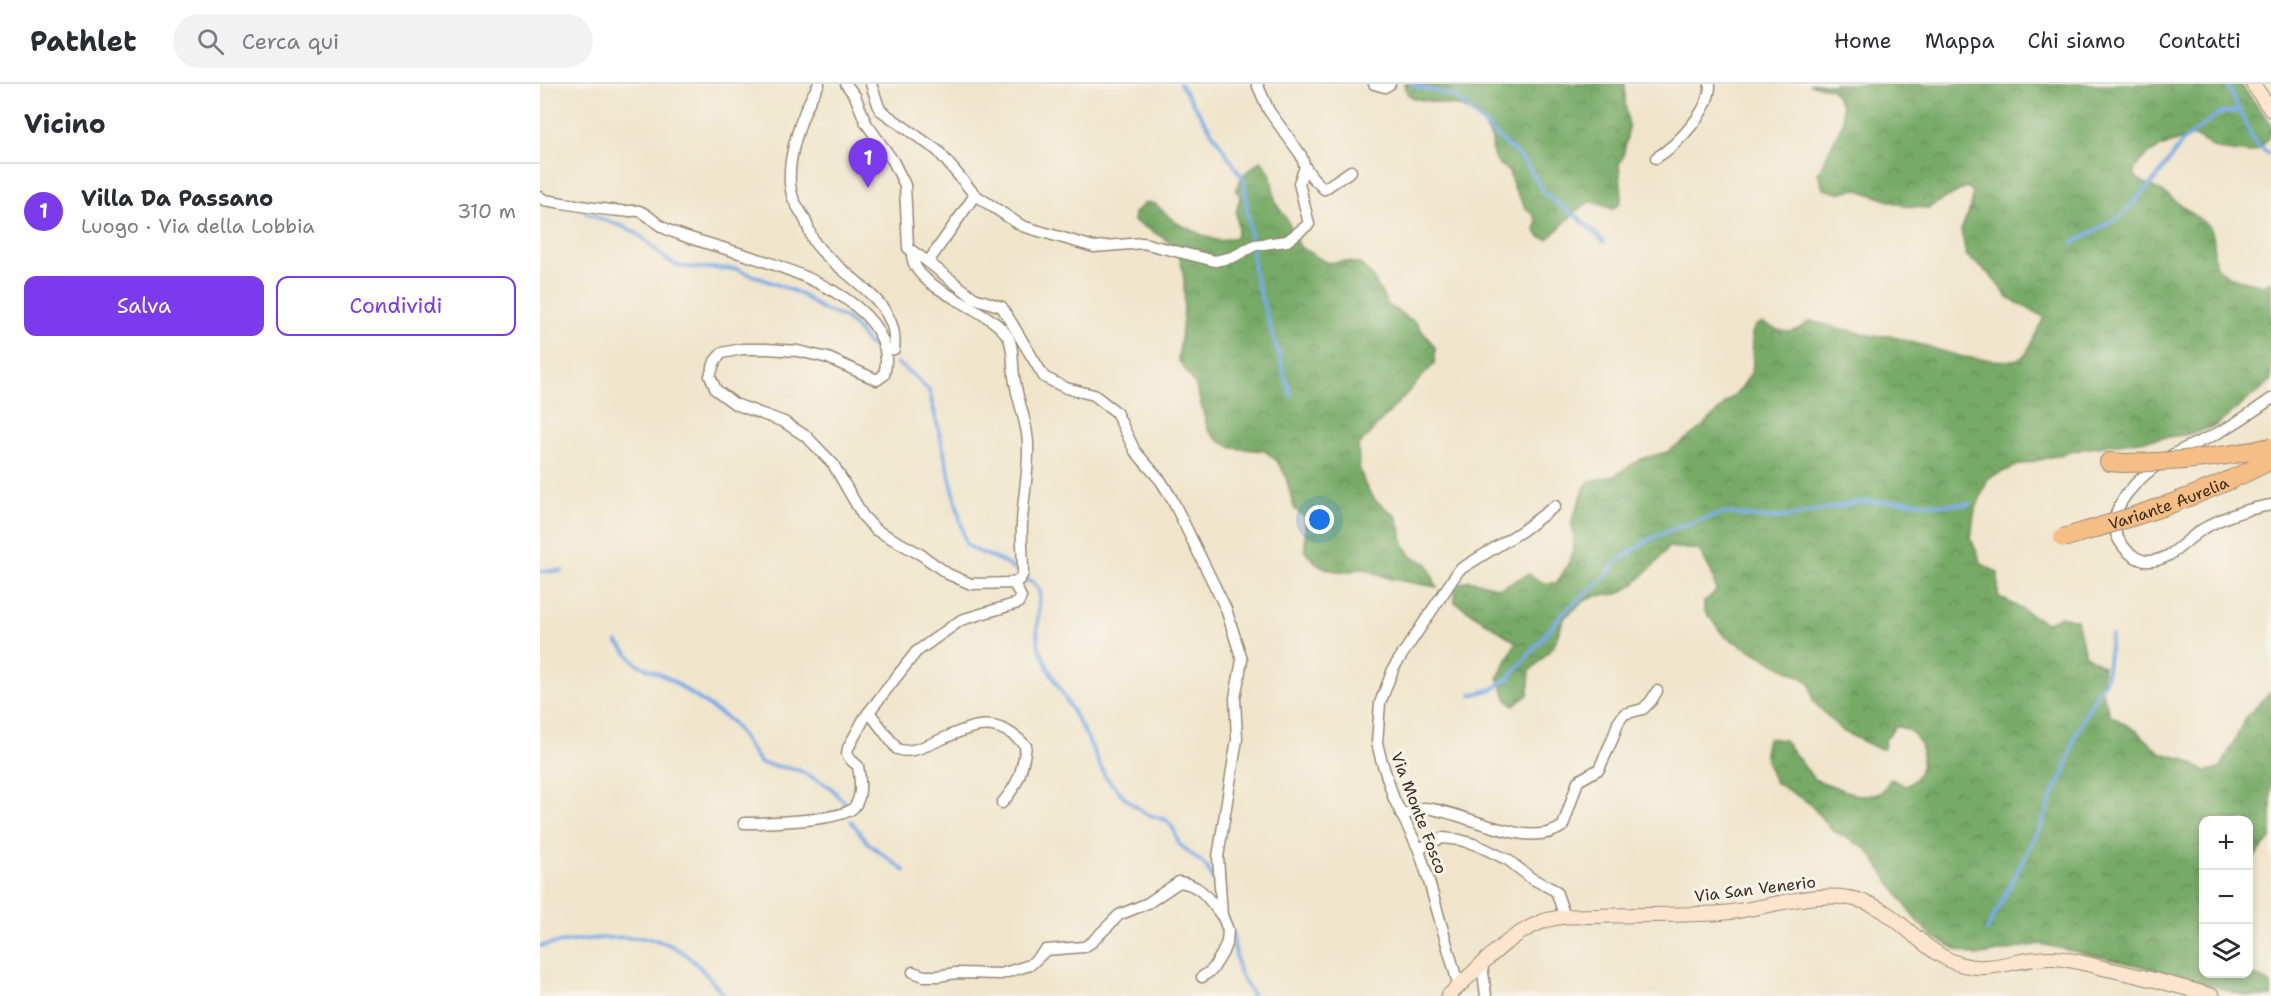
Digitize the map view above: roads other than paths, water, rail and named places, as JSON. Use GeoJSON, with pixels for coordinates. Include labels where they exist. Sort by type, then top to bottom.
{"type":"FeatureCollection","features":[{"type":"Feature","properties":{"kind":"highway"},"geometry":{"type":"LineString","coordinates":[[2117,463],[2175,462],[2228,456],[2271,447]]}},
{"type":"Feature","properties":{"kind":"highway","name":"Variante Aurelia"},"geometry":{"type":"LineString","coordinates":[[2063,538],[2172,505],[2247,473],[2271,460]]}},
{"type":"Feature","properties":{"kind":"street"},"geometry":{"type":"LineString","coordinates":[[819,84],[796,134],[790,166],[793,197],[814,242],[861,283],[890,319],[896,336],[894,349],[887,350]]}},
{"type":"Feature","properties":{"kind":"street"},"geometry":{"type":"LineString","coordinates":[[846,84],[855,96],[866,123],[893,161],[905,185],[908,248],[974,298],[1002,307],[1044,377],[1066,388],[1094,395],[1116,412],[1135,451],[1161,481],[1172,499],[1226,609],[1242,660],[1235,698],[1237,739],[1218,857],[1222,915]]}},
{"type":"Feature","properties":{"kind":"street"},"geometry":{"type":"LineString","coordinates":[[871,84],[880,110],[933,146],[975,195],[1022,226],[1094,247],[1143,243],[1215,261],[1233,257],[1254,245],[1287,241],[1309,224],[1299,183],[1305,167]]}},
{"type":"Feature","properties":{"kind":"street"},"geometry":{"type":"LineString","coordinates":[[1257,84],[1269,111],[1301,155],[1305,167],[1324,189],[1351,171]]}},
{"type":"Feature","properties":{"kind":"street"},"geometry":{"type":"LineString","coordinates":[[1374,84],[1385,87],[1390,84]]}},
{"type":"Feature","properties":{"kind":"street"},"geometry":{"type":"LineString","coordinates":[[1656,158],[1671,148],[1688,129],[1710,96],[1710,84]]}},
{"type":"Feature","properties":{"kind":"street"},"geometry":{"type":"LineString","coordinates":[[2253,84],[2271,110]]}},
{"type":"Feature","properties":{"kind":"street"},"geometry":{"type":"LineString","coordinates":[[928,262],[975,195]]}},
{"type":"Feature","properties":{"kind":"street"},"geometry":{"type":"LineString","coordinates":[[540,197],[544,200],[623,212],[638,211],[670,230],[740,251],[817,282],[857,306],[873,323],[887,350],[884,375],[877,380],[828,358],[798,351],[742,349],[722,353],[715,361],[710,376],[716,390],[735,404],[783,422],[807,437],[833,464],[863,516],[876,530],[920,554],[948,574],[971,584],[1014,583],[1023,573],[1022,524],[1028,443],[1015,384],[1009,340],[995,325],[945,294],[925,278],[912,257],[912,251]]}},
{"type":"Feature","properties":{"kind":"street"},"geometry":{"type":"LineString","coordinates":[[2271,399],[2217,434],[2172,455],[2131,487],[2115,517],[2116,536],[2129,554],[2146,562],[2163,560],[2202,530],[2220,520],[2246,509],[2271,505]]}},
{"type":"Feature","properties":{"kind":"street","name":"Via Monte Fosco"},"geometry":{"type":"LineString","coordinates":[[1456,993],[1419,850],[1394,799],[1377,743],[1380,703],[1394,667],[1459,570],[1522,531],[1555,506]]}},
{"type":"Feature","properties":{"kind":"street"},"geometry":{"type":"LineString","coordinates":[[744,823],[783,823],[845,814],[854,808],[861,780],[858,766],[847,754],[848,748],[869,712],[901,668],[916,652],[960,620],[1018,603],[1021,597],[1014,583]]}},
{"type":"Feature","properties":{"kind":"street"},"geometry":{"type":"LineString","coordinates":[[1402,816],[1423,808],[1490,827],[1526,833],[1549,832],[1558,829],[1563,826],[1578,781],[1599,769],[1624,714],[1643,709],[1657,691]]}},
{"type":"Feature","properties":{"kind":"street"},"geometry":{"type":"LineString","coordinates":[[869,712],[897,749],[904,752],[983,725],[998,725],[1015,734],[1026,746],[1024,759],[1019,780],[1002,803]]}},
{"type":"Feature","properties":{"kind":"street"},"geometry":{"type":"LineString","coordinates":[[1419,850],[1430,842],[1443,838],[1460,840],[1493,852],[1508,860],[1531,878],[1556,891],[1565,917]]}},
{"type":"Feature","properties":{"kind":"street"},"geometry":{"type":"LineString","coordinates":[[913,972],[924,976],[956,973],[1001,974],[1030,965],[1046,950],[1084,947],[1119,915],[1148,903],[1179,882],[1200,888],[1222,915],[1228,930],[1227,942],[1212,970],[1202,977]]}},
{"type":"Feature","properties":{"kind":"street","name":"Via San Venerio"},"geometry":{"type":"LineString","coordinates":[[1456,993],[1505,942],[1545,921],[1565,917],[1722,913],[1785,901],[1824,898],[1855,899],[1866,902],[1889,914],[1938,953],[1963,965],[1988,966],[2036,958],[2054,958],[2157,980],[2213,996]]}},
{"type":"Feature","properties":{"kind":"street"},"geometry":{"type":"LineString","coordinates":[[1482,964],[1486,996]]}},
{"type":"Feature","properties":{"kind":"waterway"},"geometry":{"type":"LineString","coordinates":[[1180,84],[1244,180],[1255,277],[1291,396]]}},
{"type":"Feature","properties":{"kind":"waterway"},"geometry":{"type":"LineString","coordinates":[[1412,84],[1456,98],[1525,162],[1546,195],[1579,218],[1604,242]]}},
{"type":"Feature","properties":{"kind":"waterway"},"geometry":{"type":"LineString","coordinates":[[2227,84],[2255,144],[2268,153]]}},
{"type":"Feature","properties":{"kind":"waterway"},"geometry":{"type":"LineString","coordinates":[[2073,243],[2121,216],[2158,176],[2183,141],[2218,114],[2241,110]]}},
{"type":"Feature","properties":{"kind":"waterway"},"geometry":{"type":"LineString","coordinates":[[585,212],[633,231],[662,256],[682,267],[736,269],[799,293],[822,309],[845,318],[867,343],[882,352]]}},
{"type":"Feature","properties":{"kind":"waterway"},"geometry":{"type":"LineString","coordinates":[[897,363],[929,390],[966,544],[1014,570]]}},
{"type":"Feature","properties":{"kind":"waterway"},"geometry":{"type":"LineString","coordinates":[[1471,695],[1493,689],[1510,677],[1564,612],[1600,582],[1617,562],[1648,540],[1678,527],[1724,513],[1764,518],[1785,517],[1860,502],[1907,501],[1940,505],[1970,504]]}},
{"type":"Feature","properties":{"kind":"waterway"},"geometry":{"type":"LineString","coordinates":[[540,571],[562,571]]}},
{"type":"Feature","properties":{"kind":"waterway"},"geometry":{"type":"LineString","coordinates":[[1025,580],[1033,582],[1040,591],[1037,634],[1039,647],[1105,776],[1126,799],[1146,814],[1166,820],[1173,828],[1179,844],[1206,866],[1216,884]]}},
{"type":"Feature","properties":{"kind":"waterway"},"geometry":{"type":"LineString","coordinates":[[1987,930],[2040,827],[2064,774],[2075,737],[2106,679],[2111,636]]}},
{"type":"Feature","properties":{"kind":"waterway"},"geometry":{"type":"LineString","coordinates":[[617,642],[637,664],[670,679],[732,722],[760,763],[798,770],[830,787],[845,803]]}},
{"type":"Feature","properties":{"kind":"waterway"},"geometry":{"type":"LineString","coordinates":[[851,821],[868,843],[905,871]]}},
{"type":"Feature","properties":{"kind":"waterway"},"geometry":{"type":"LineString","coordinates":[[1232,933],[1239,972],[1253,996]]}},
{"type":"Feature","properties":{"kind":"waterway"},"geometry":{"type":"LineString","coordinates":[[540,946],[606,938],[641,938],[657,941],[670,945],[686,955],[700,967],[724,996]]}},
{"type":"Feature","properties":{"kind":"place","name":"Villa Da Passano"},"geometry":{"type":"Point","coordinates":[868,188]}}]}
